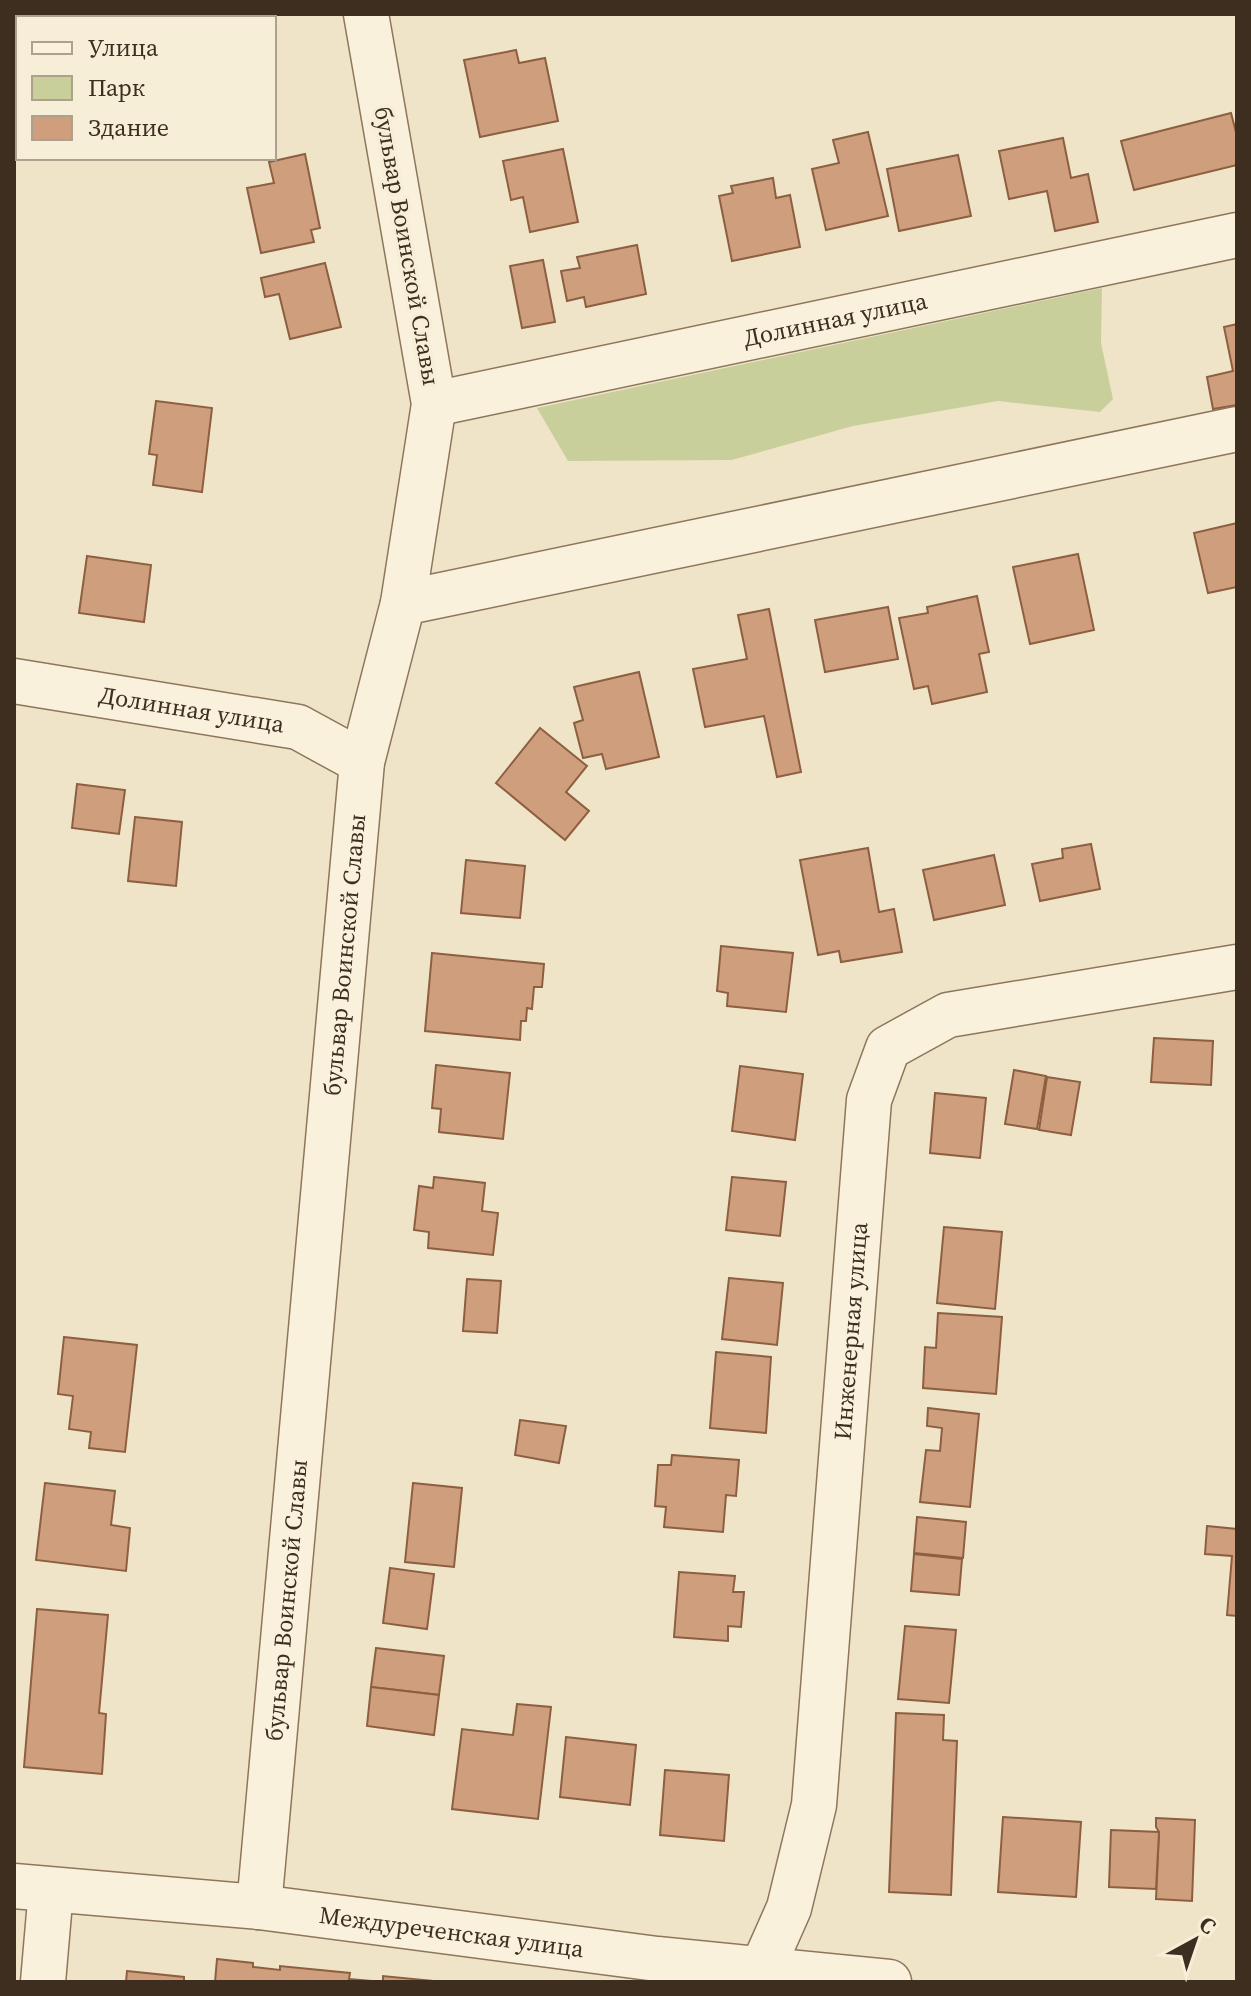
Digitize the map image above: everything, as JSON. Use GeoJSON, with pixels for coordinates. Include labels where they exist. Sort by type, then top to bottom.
{"type":"FeatureCollection","features":[{"type":"Feature","properties":{"kind":"street","name":"бульвар Воинской Славы"},"geometry":{"type":"LineString","coordinates":[[259,1907],[362,762],[403,603],[434,404],[366,14]]}},
{"type":"Feature","properties":{"kind":"street","name":"Долинная улица"},"geometry":{"type":"LineString","coordinates":[[434,404],[1237,235]]}},
{"type":"Feature","properties":{"kind":"street"},"geometry":{"type":"LineString","coordinates":[[403,603],[1237,429]]}},
{"type":"Feature","properties":{"kind":"street","name":"Долинная улица"},"geometry":{"type":"LineString","coordinates":[[14,681],[298,727],[362,762]]}},
{"type":"Feature","properties":{"kind":"street","name":"Инженерная улица"},"geometry":{"type":"LineString","coordinates":[[762,1969],[789,1908],[814,1805],[869,1100],[888,1048],[948,1015],[1237,967]]}},
{"type":"Feature","properties":{"kind":"street"},"geometry":{"type":"LineString","coordinates":[[32,1888],[34,1975]]}},
{"type":"Feature","properties":{"kind":"street","name":"Междуреченская улица"},"geometry":{"type":"LineString","coordinates":[[32,1888],[259,1907],[656,1970],[762,1969],[889,1982]]}},
{"type":"Feature","properties":{"kind":"green space"},"geometry":{"type":"Polygon","coordinates":[[[1102,288],[1101,343],[1113,399],[1100,412],[998,401],[853,426],[732,460],[568,461],[537,408],[1102,288]]]}},
{"type":"Feature","properties":{"kind":"building"},"geometry":{"type":"Polygon","coordinates":[[[104,14],[172,16],[104,16],[104,14]]]}},
{"type":"Feature","properties":{"kind":"building"},"geometry":{"type":"Polygon","coordinates":[[[212,14],[272,16],[212,16],[212,14]]]}},
{"type":"Feature","properties":{"kind":"building"},"geometry":{"type":"Polygon","coordinates":[[[516,50],[519,63],[545,58],[558,121],[480,137],[464,60],[516,50]]]}},
{"type":"Feature","properties":{"kind":"building"},"geometry":{"type":"Polygon","coordinates":[[[1231,113],[1237,136],[1237,165],[1134,190],[1121,141],[1231,113]]]}},
{"type":"Feature","properties":{"kind":"building"},"geometry":{"type":"Polygon","coordinates":[[[868,132],[888,216],[826,230],[812,169],[839,163],[833,140],[868,132]]]}},
{"type":"Feature","properties":{"kind":"building"},"geometry":{"type":"Polygon","coordinates":[[[1063,138],[1071,178],[1088,174],[1098,222],[1055,231],[1047,191],[1009,199],[999,151],[1063,138]]]}},
{"type":"Feature","properties":{"kind":"building"},"geometry":{"type":"Polygon","coordinates":[[[563,149],[578,222],[530,232],[523,197],[511,200],[503,161],[563,149]]]}},
{"type":"Feature","properties":{"kind":"building"},"geometry":{"type":"Polygon","coordinates":[[[305,154],[320,228],[311,230],[314,242],[261,253],[247,188],[274,183],[269,162],[305,154]]]}},
{"type":"Feature","properties":{"kind":"building"},"geometry":{"type":"Polygon","coordinates":[[[958,155],[971,216],[899,231],[887,169],[958,155]]]}},
{"type":"Feature","properties":{"kind":"building"},"geometry":{"type":"Polygon","coordinates":[[[773,178],[776,198],[790,195],[800,247],[732,261],[719,196],[733,193],[731,186],[773,178]]]}},
{"type":"Feature","properties":{"kind":"building"},"geometry":{"type":"Polygon","coordinates":[[[637,245],[646,294],[586,307],[584,297],[567,301],[561,271],[580,268],[577,257],[637,245]]]}},
{"type":"Feature","properties":{"kind":"building"},"geometry":{"type":"Polygon","coordinates":[[[543,260],[555,322],[522,328],[510,266],[543,260]]]}},
{"type":"Feature","properties":{"kind":"building"},"geometry":{"type":"Polygon","coordinates":[[[325,263],[341,327],[290,339],[279,294],[265,297],[261,278],[325,263]]]}},
{"type":"Feature","properties":{"kind":"building"},"geometry":{"type":"Polygon","coordinates":[[[1237,324],[1237,405],[1213,409],[1207,377],[1233,371],[1224,327],[1237,324]]]}},
{"type":"Feature","properties":{"kind":"building"},"geometry":{"type":"Polygon","coordinates":[[[156,401],[212,408],[202,492],[153,485],[157,455],[149,454],[156,401]]]}},
{"type":"Feature","properties":{"kind":"building"},"geometry":{"type":"Polygon","coordinates":[[[1237,523],[1237,587],[1208,593],[1194,533],[1237,523]]]}},
{"type":"Feature","properties":{"kind":"building"},"geometry":{"type":"Polygon","coordinates":[[[1078,554],[1094,630],[1030,644],[1013,567],[1078,554]]]}},
{"type":"Feature","properties":{"kind":"building"},"geometry":{"type":"Polygon","coordinates":[[[87,556],[151,565],[144,622],[79,613],[87,556]]]}},
{"type":"Feature","properties":{"kind":"building"},"geometry":{"type":"Polygon","coordinates":[[[977,596],[989,652],[979,654],[987,692],[932,704],[928,686],[914,689],[899,618],[928,613],[927,607],[977,596]]]}},
{"type":"Feature","properties":{"kind":"building"},"geometry":{"type":"Polygon","coordinates":[[[888,607],[898,659],[825,672],[815,620],[888,607]]]}},
{"type":"Feature","properties":{"kind":"building"},"geometry":{"type":"Polygon","coordinates":[[[769,609],[801,772],[777,777],[764,716],[705,727],[693,669],[747,659],[738,615],[769,609]]]}},
{"type":"Feature","properties":{"kind":"building"},"geometry":{"type":"Polygon","coordinates":[[[639,672],[659,757],[606,769],[602,754],[583,758],[574,723],[583,720],[574,687],[639,672]]]}},
{"type":"Feature","properties":{"kind":"building"},"geometry":{"type":"Polygon","coordinates":[[[540,728],[587,766],[566,792],[589,811],[565,840],[496,783],[540,728]]]}},
{"type":"Feature","properties":{"kind":"building"},"geometry":{"type":"Polygon","coordinates":[[[77,784],[125,790],[119,834],[72,828],[77,784]]]}},
{"type":"Feature","properties":{"kind":"building"},"geometry":{"type":"Polygon","coordinates":[[[135,817],[182,822],[176,886],[128,881],[135,817]]]}},
{"type":"Feature","properties":{"kind":"building"},"geometry":{"type":"Polygon","coordinates":[[[1091,844],[1100,889],[1040,901],[1032,864],[1063,858],[1062,849],[1091,844]]]}},
{"type":"Feature","properties":{"kind":"building"},"geometry":{"type":"Polygon","coordinates":[[[868,848],[879,912],[894,909],[902,952],[841,962],[839,951],[818,955],[800,860],[868,848]]]}},
{"type":"Feature","properties":{"kind":"building"},"geometry":{"type":"Polygon","coordinates":[[[994,855],[1005,905],[934,920],[923,870],[994,855]]]}},
{"type":"Feature","properties":{"kind":"building"},"geometry":{"type":"Polygon","coordinates":[[[466,860],[525,866],[520,918],[461,913],[466,860]]]}},
{"type":"Feature","properties":{"kind":"building"},"geometry":{"type":"Polygon","coordinates":[[[721,946],[793,953],[786,1012],[727,1006],[728,993],[717,991],[721,946]]]}},
{"type":"Feature","properties":{"kind":"building"},"geometry":{"type":"Polygon","coordinates":[[[432,953],[544,964],[542,987],[534,987],[532,1009],[527,1008],[526,1021],[521,1021],[520,1040],[425,1031],[432,953]]]}},
{"type":"Feature","properties":{"kind":"building"},"geometry":{"type":"Polygon","coordinates":[[[1154,1038],[1213,1041],[1211,1085],[1151,1082],[1154,1038]]]}},
{"type":"Feature","properties":{"kind":"building"},"geometry":{"type":"Polygon","coordinates":[[[436,1065],[510,1073],[503,1139],[439,1132],[441,1109],[432,1108],[436,1065]]]}},
{"type":"Feature","properties":{"kind":"building"},"geometry":{"type":"Polygon","coordinates":[[[740,1066],[803,1074],[795,1140],[732,1131],[740,1066]]]}},
{"type":"Feature","properties":{"kind":"building"},"geometry":{"type":"Polygon","coordinates":[[[1014,1070],[1046,1076],[1037,1129],[1005,1124],[1014,1070]]]}},
{"type":"Feature","properties":{"kind":"building"},"geometry":{"type":"Polygon","coordinates":[[[1047,1077],[1080,1082],[1071,1135],[1039,1130],[1047,1077]]]}},
{"type":"Feature","properties":{"kind":"building"},"geometry":{"type":"Polygon","coordinates":[[[935,1093],[986,1098],[980,1158],[930,1153],[935,1093]]]}},
{"type":"Feature","properties":{"kind":"building"},"geometry":{"type":"Polygon","coordinates":[[[434,1177],[485,1183],[482,1211],[498,1213],[493,1255],[428,1248],[429,1232],[414,1230],[419,1186],[433,1188],[434,1177]]]}},
{"type":"Feature","properties":{"kind":"building"},"geometry":{"type":"Polygon","coordinates":[[[732,1177],[786,1182],[780,1236],[726,1230],[732,1177]]]}},
{"type":"Feature","properties":{"kind":"building"},"geometry":{"type":"Polygon","coordinates":[[[944,1227],[1002,1232],[995,1309],[937,1303],[944,1227]]]}},
{"type":"Feature","properties":{"kind":"building"},"geometry":{"type":"Polygon","coordinates":[[[729,1278],[783,1283],[777,1345],[722,1339],[729,1278]]]}},
{"type":"Feature","properties":{"kind":"building"},"geometry":{"type":"Polygon","coordinates":[[[467,1279],[501,1281],[497,1333],[463,1331],[467,1279]]]}},
{"type":"Feature","properties":{"kind":"building"},"geometry":{"type":"Polygon","coordinates":[[[938,1313],[1002,1317],[996,1394],[923,1388],[925,1347],[936,1348],[938,1313]]]}},
{"type":"Feature","properties":{"kind":"building"},"geometry":{"type":"Polygon","coordinates":[[[64,1337],[137,1345],[125,1452],[89,1448],[91,1432],[69,1429],[73,1396],[58,1394],[64,1337]]]}},
{"type":"Feature","properties":{"kind":"building"},"geometry":{"type":"Polygon","coordinates":[[[716,1352],[771,1357],[766,1433],[710,1428],[716,1352]]]}},
{"type":"Feature","properties":{"kind":"building"},"geometry":{"type":"Polygon","coordinates":[[[928,1408],[979,1414],[970,1507],[920,1502],[926,1450],[940,1451],[942,1428],[927,1426],[928,1408]]]}},
{"type":"Feature","properties":{"kind":"building"},"geometry":{"type":"Polygon","coordinates":[[[520,1420],[566,1426],[559,1463],[515,1455],[520,1420]]]}},
{"type":"Feature","properties":{"kind":"building"},"geometry":{"type":"Polygon","coordinates":[[[672,1455],[739,1460],[736,1496],[726,1495],[723,1532],[664,1527],[666,1507],[655,1506],[658,1465],[671,1465],[672,1455]]]}},
{"type":"Feature","properties":{"kind":"building"},"geometry":{"type":"Polygon","coordinates":[[[45,1483],[115,1491],[111,1525],[130,1528],[126,1571],[36,1560],[45,1483]]]}},
{"type":"Feature","properties":{"kind":"building"},"geometry":{"type":"Polygon","coordinates":[[[413,1483],[462,1488],[454,1567],[405,1562],[413,1483]]]}},
{"type":"Feature","properties":{"kind":"building"},"geometry":{"type":"Polygon","coordinates":[[[917,1517],[966,1522],[963,1558],[914,1553],[917,1517]]]}},
{"type":"Feature","properties":{"kind":"building"},"geometry":{"type":"Polygon","coordinates":[[[1207,1526],[1237,1529],[1237,1616],[1227,1615],[1232,1556],[1205,1554],[1207,1526]]]}},
{"type":"Feature","properties":{"kind":"building"},"geometry":{"type":"Polygon","coordinates":[[[914,1554],[962,1559],[959,1595],[911,1591],[914,1554]]]}},
{"type":"Feature","properties":{"kind":"building"},"geometry":{"type":"Polygon","coordinates":[[[390,1568],[434,1574],[427,1629],[383,1623],[390,1568]]]}},
{"type":"Feature","properties":{"kind":"building"},"geometry":{"type":"Polygon","coordinates":[[[679,1572],[735,1576],[733,1592],[744,1592],[741,1627],[728,1626],[728,1641],[674,1637],[679,1572]]]}},
{"type":"Feature","properties":{"kind":"building"},"geometry":{"type":"Polygon","coordinates":[[[37,1609],[108,1615],[99,1713],[106,1714],[102,1774],[24,1767],[37,1609]]]}},
{"type":"Feature","properties":{"kind":"building"},"geometry":{"type":"Polygon","coordinates":[[[905,1626],[956,1630],[949,1703],[898,1699],[905,1626]]]}},
{"type":"Feature","properties":{"kind":"building"},"geometry":{"type":"Polygon","coordinates":[[[376,1648],[444,1656],[439,1695],[371,1687],[376,1648]]]}},
{"type":"Feature","properties":{"kind":"building"},"geometry":{"type":"Polygon","coordinates":[[[371,1687],[439,1695],[434,1735],[367,1726],[371,1687]]]}},
{"type":"Feature","properties":{"kind":"building"},"geometry":{"type":"Polygon","coordinates":[[[517,1704],[551,1707],[538,1819],[452,1809],[462,1729],[513,1735],[517,1704]]]}},
{"type":"Feature","properties":{"kind":"building"},"geometry":{"type":"Polygon","coordinates":[[[896,1713],[944,1715],[943,1740],[957,1741],[951,1895],[889,1892],[896,1713]]]}},
{"type":"Feature","properties":{"kind":"building"},"geometry":{"type":"Polygon","coordinates":[[[566,1737],[636,1745],[630,1805],[560,1797],[566,1737]]]}},
{"type":"Feature","properties":{"kind":"building"},"geometry":{"type":"Polygon","coordinates":[[[665,1770],[729,1775],[724,1841],[660,1835],[665,1770]]]}},
{"type":"Feature","properties":{"kind":"building"},"geometry":{"type":"Polygon","coordinates":[[[1003,1817],[1081,1822],[1076,1897],[998,1892],[1003,1817]]]}},
{"type":"Feature","properties":{"kind":"building"},"geometry":{"type":"Polygon","coordinates":[[[1156,1818],[1195,1820],[1192,1901],[1156,1899],[1159,1832],[1156,1818]]]}},
{"type":"Feature","properties":{"kind":"building"},"geometry":{"type":"Polygon","coordinates":[[[1111,1830],[1159,1832],[1156,1889],[1109,1887],[1111,1830]]]}},
{"type":"Feature","properties":{"kind":"building"},"geometry":{"type":"Polygon","coordinates":[[[217,1959],[280,1970],[280,1966],[350,1973],[349,1979],[383,1982],[215,1982],[217,1959]]]}},
{"type":"Feature","properties":{"kind":"building"},"geometry":{"type":"Polygon","coordinates":[[[127,1971],[184,1977],[184,1982],[126,1982],[127,1971]]]}},
{"type":"Feature","properties":{"kind":"building"},"geometry":{"type":"Polygon","coordinates":[[[383,1976],[444,1982],[383,1982],[383,1976]]]}}]}
